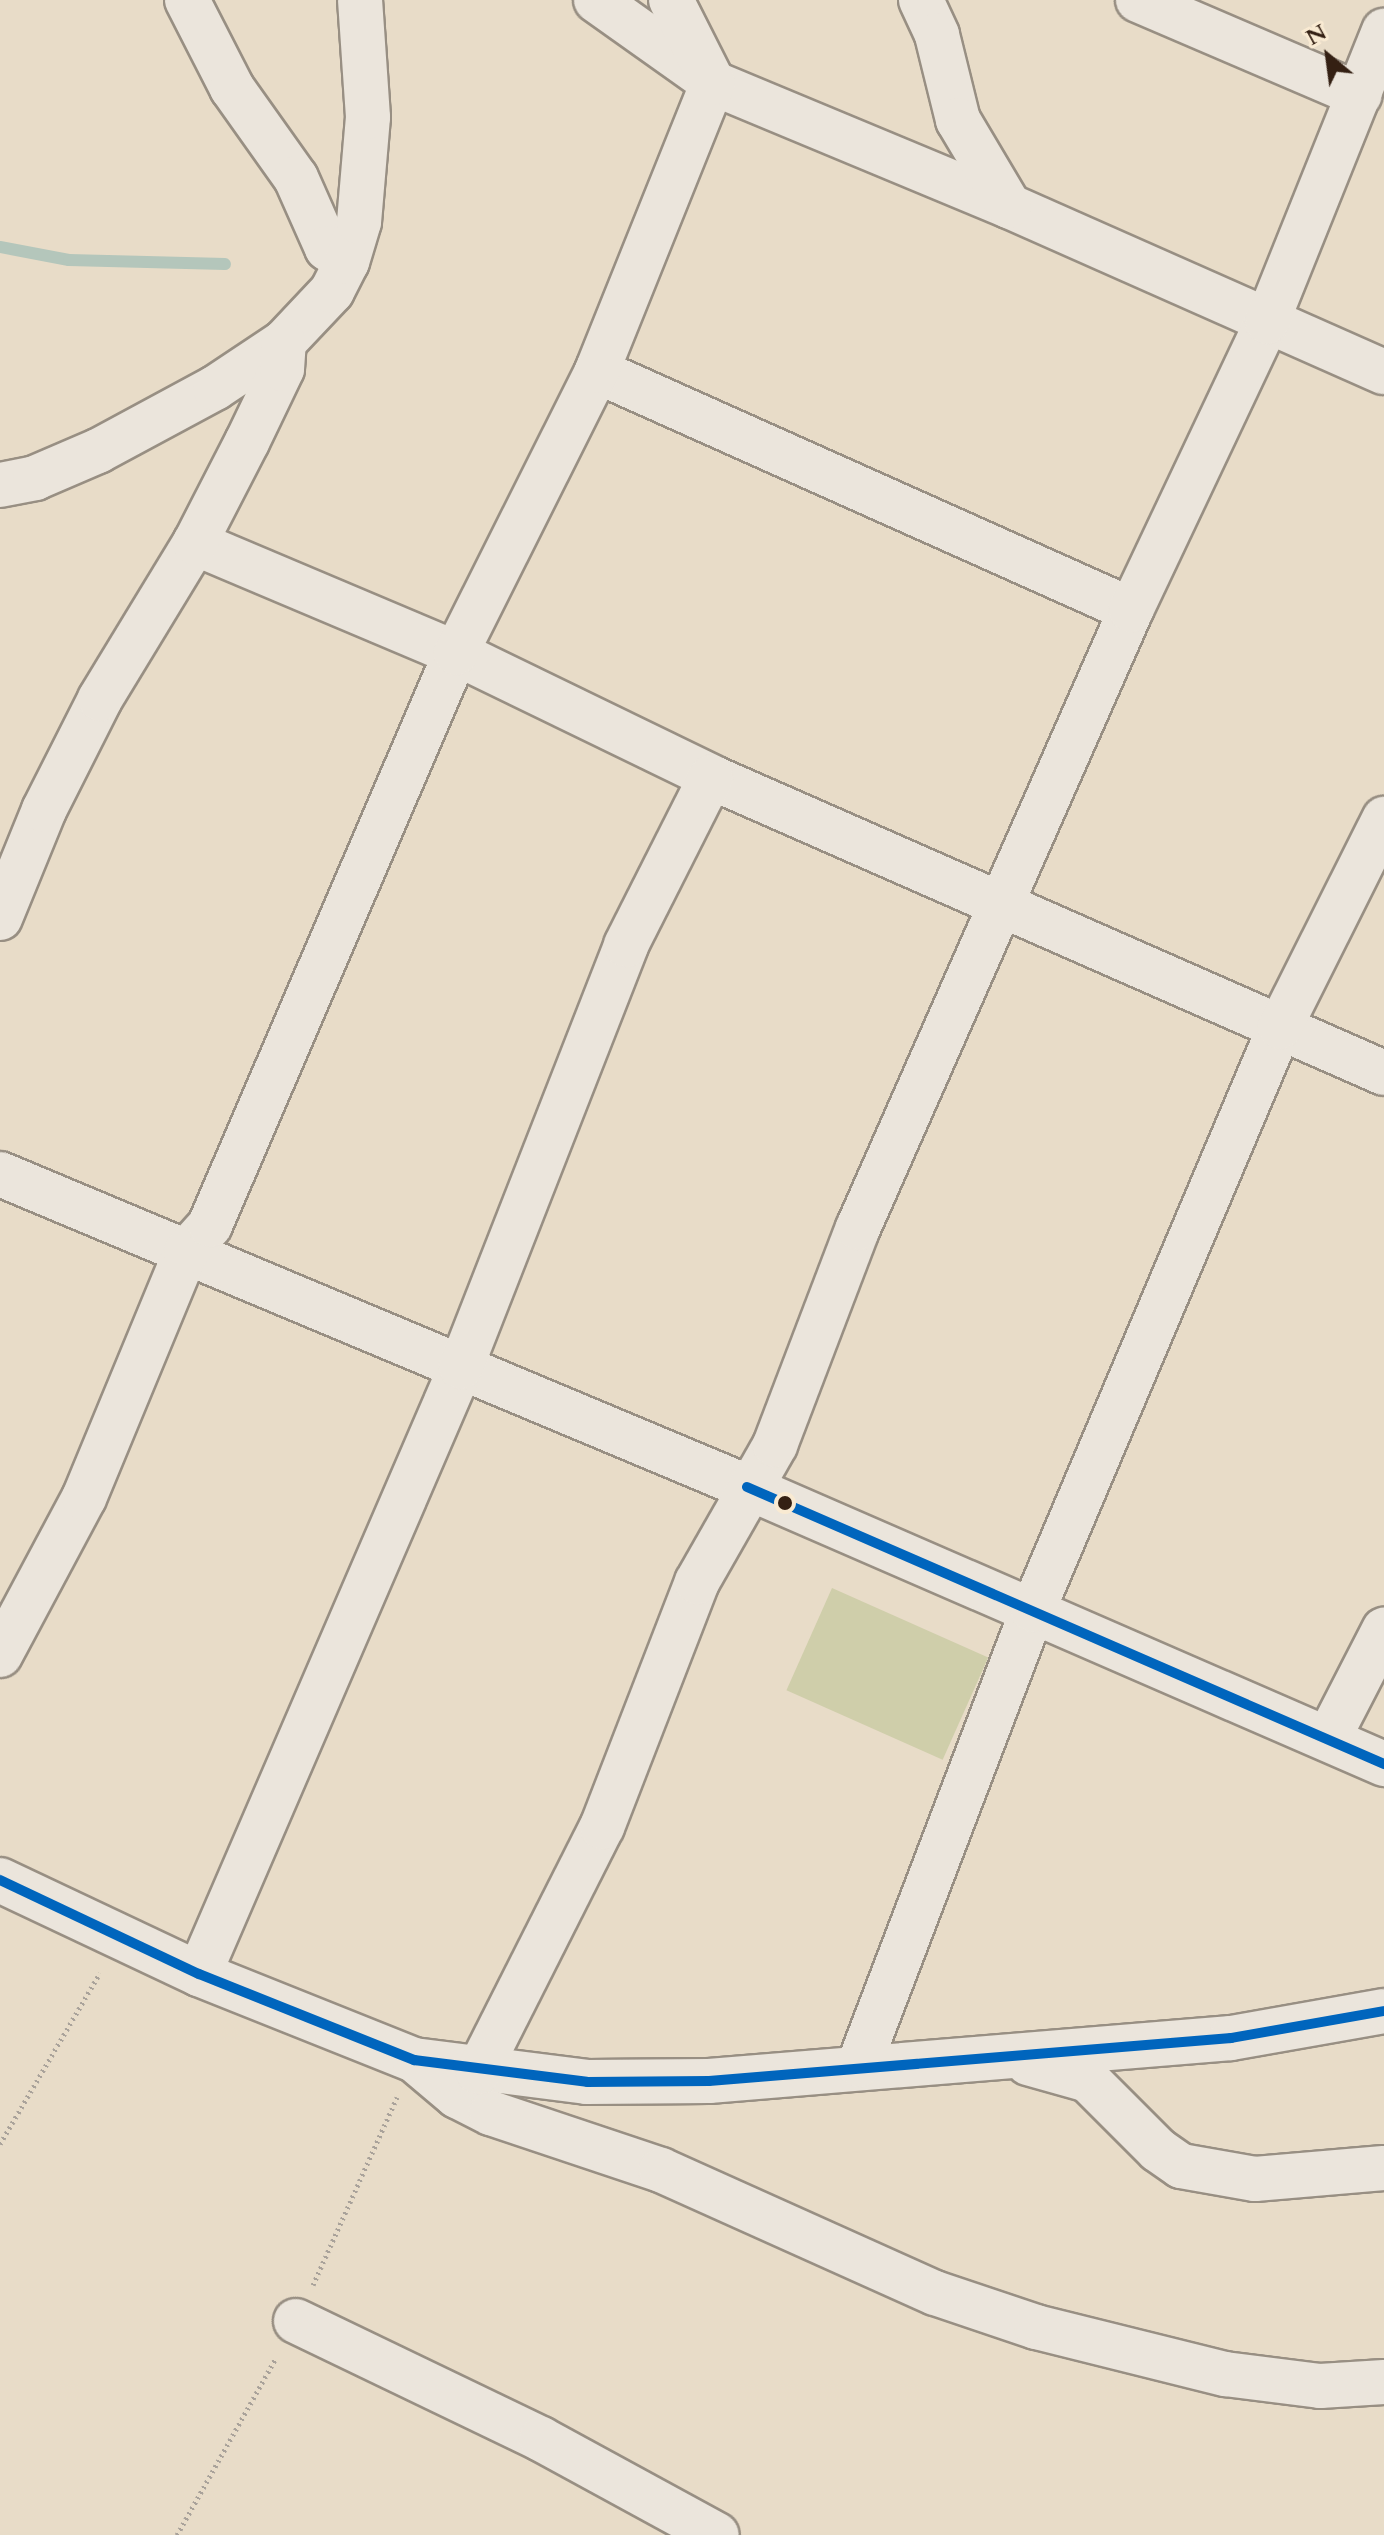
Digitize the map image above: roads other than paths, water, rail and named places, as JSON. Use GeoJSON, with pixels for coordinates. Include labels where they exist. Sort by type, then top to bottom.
{"type":"FeatureCollection","features":[{"type":"Feature","properties":{"kind":"street"},"geometry":{"type":"LineString","coordinates":[[187,0],[232,88],[296,178],[327,248],[347,262]]}},
{"type":"Feature","properties":{"kind":"street"},"geometry":{"type":"LineString","coordinates":[[0,485],[35,478],[154,423],[284,342],[332,291],[347,262],[359,222],[368,117],[360,0]]}},
{"type":"Feature","properties":{"kind":"street"},"geometry":{"type":"LineString","coordinates":[[596,0],[713,83],[1009,206],[1384,372]]}},
{"type":"Feature","properties":{"kind":"street"},"geometry":{"type":"LineString","coordinates":[[0,1655],[84,1498],[186,1252],[210,1225],[456,653],[597,371],[713,83],[671,0]]}},
{"type":"Feature","properties":{"kind":"street"},"geometry":{"type":"LineString","coordinates":[[921,0],[937,35],[958,120],[1009,206]]}},
{"type":"Feature","properties":{"kind":"street"},"geometry":{"type":"LineString","coordinates":[[1138,0],[1360,95]]}},
{"type":"Feature","properties":{"kind":"street"},"geometry":{"type":"LineString","coordinates":[[478,2072],[602,1827],[697,1582],[747,1487],[775,1445],[858,1228],[1004,905],[1131,610],[1267,322],[1384,31]]}},
{"type":"Feature","properties":{"kind":"street"},"geometry":{"type":"LineString","coordinates":[[0,918],[44,810],[100,699],[195,543],[282,369],[284,342]]}},
{"type":"Feature","properties":{"kind":"street"},"geometry":{"type":"LineString","coordinates":[[597,371],[1131,610]]}},
{"type":"Feature","properties":{"kind":"street"},"geometry":{"type":"LineString","coordinates":[[195,543],[456,653],[711,777],[1384,1073]]}},
{"type":"Feature","properties":{"kind":"street"},"geometry":{"type":"LineString","coordinates":[[199,1974],[461,1367],[626,945],[711,777]]}},
{"type":"Feature","properties":{"kind":"street"},"geometry":{"type":"LineString","coordinates":[[859,2065],[1033,1610],[1280,1027],[1384,819]]}},
{"type":"Feature","properties":{"kind":"street"},"geometry":{"type":"LineString","coordinates":[[0,1174],[747,1487],[1384,1764]]}},
{"type":"Feature","properties":{"kind":"street"},"geometry":{"type":"LineString","coordinates":[[1328,1739],[1384,1630]]}},
{"type":"Feature","properties":{"kind":"street"},"geometry":{"type":"LineString","coordinates":[[0,1880],[199,1974],[414,2060],[478,2072],[587,2082],[709,2081],[859,2065],[1231,2038],[1384,2011]]}},
{"type":"Feature","properties":{"kind":"street"},"geometry":{"type":"LineString","coordinates":[[998,2055],[1088,2080],[1158,2150],[1181,2166],[1255,2179],[1384,2168]]}},
{"type":"Feature","properties":{"kind":"street"},"geometry":{"type":"LineString","coordinates":[[414,2060],[457,2096],[491,2113],[661,2170],[935,2293],[1036,2327],[1225,2374],[1320,2386],[1384,2382]]}},
{"type":"Feature","properties":{"kind":"street"},"geometry":{"type":"LineString","coordinates":[[296,2321],[541,2439],[717,2535]]}},
{"type":"Feature","properties":{"kind":"waterway"},"geometry":{"type":"LineString","coordinates":[[0,247],[69,260],[225,264]]}}]}
